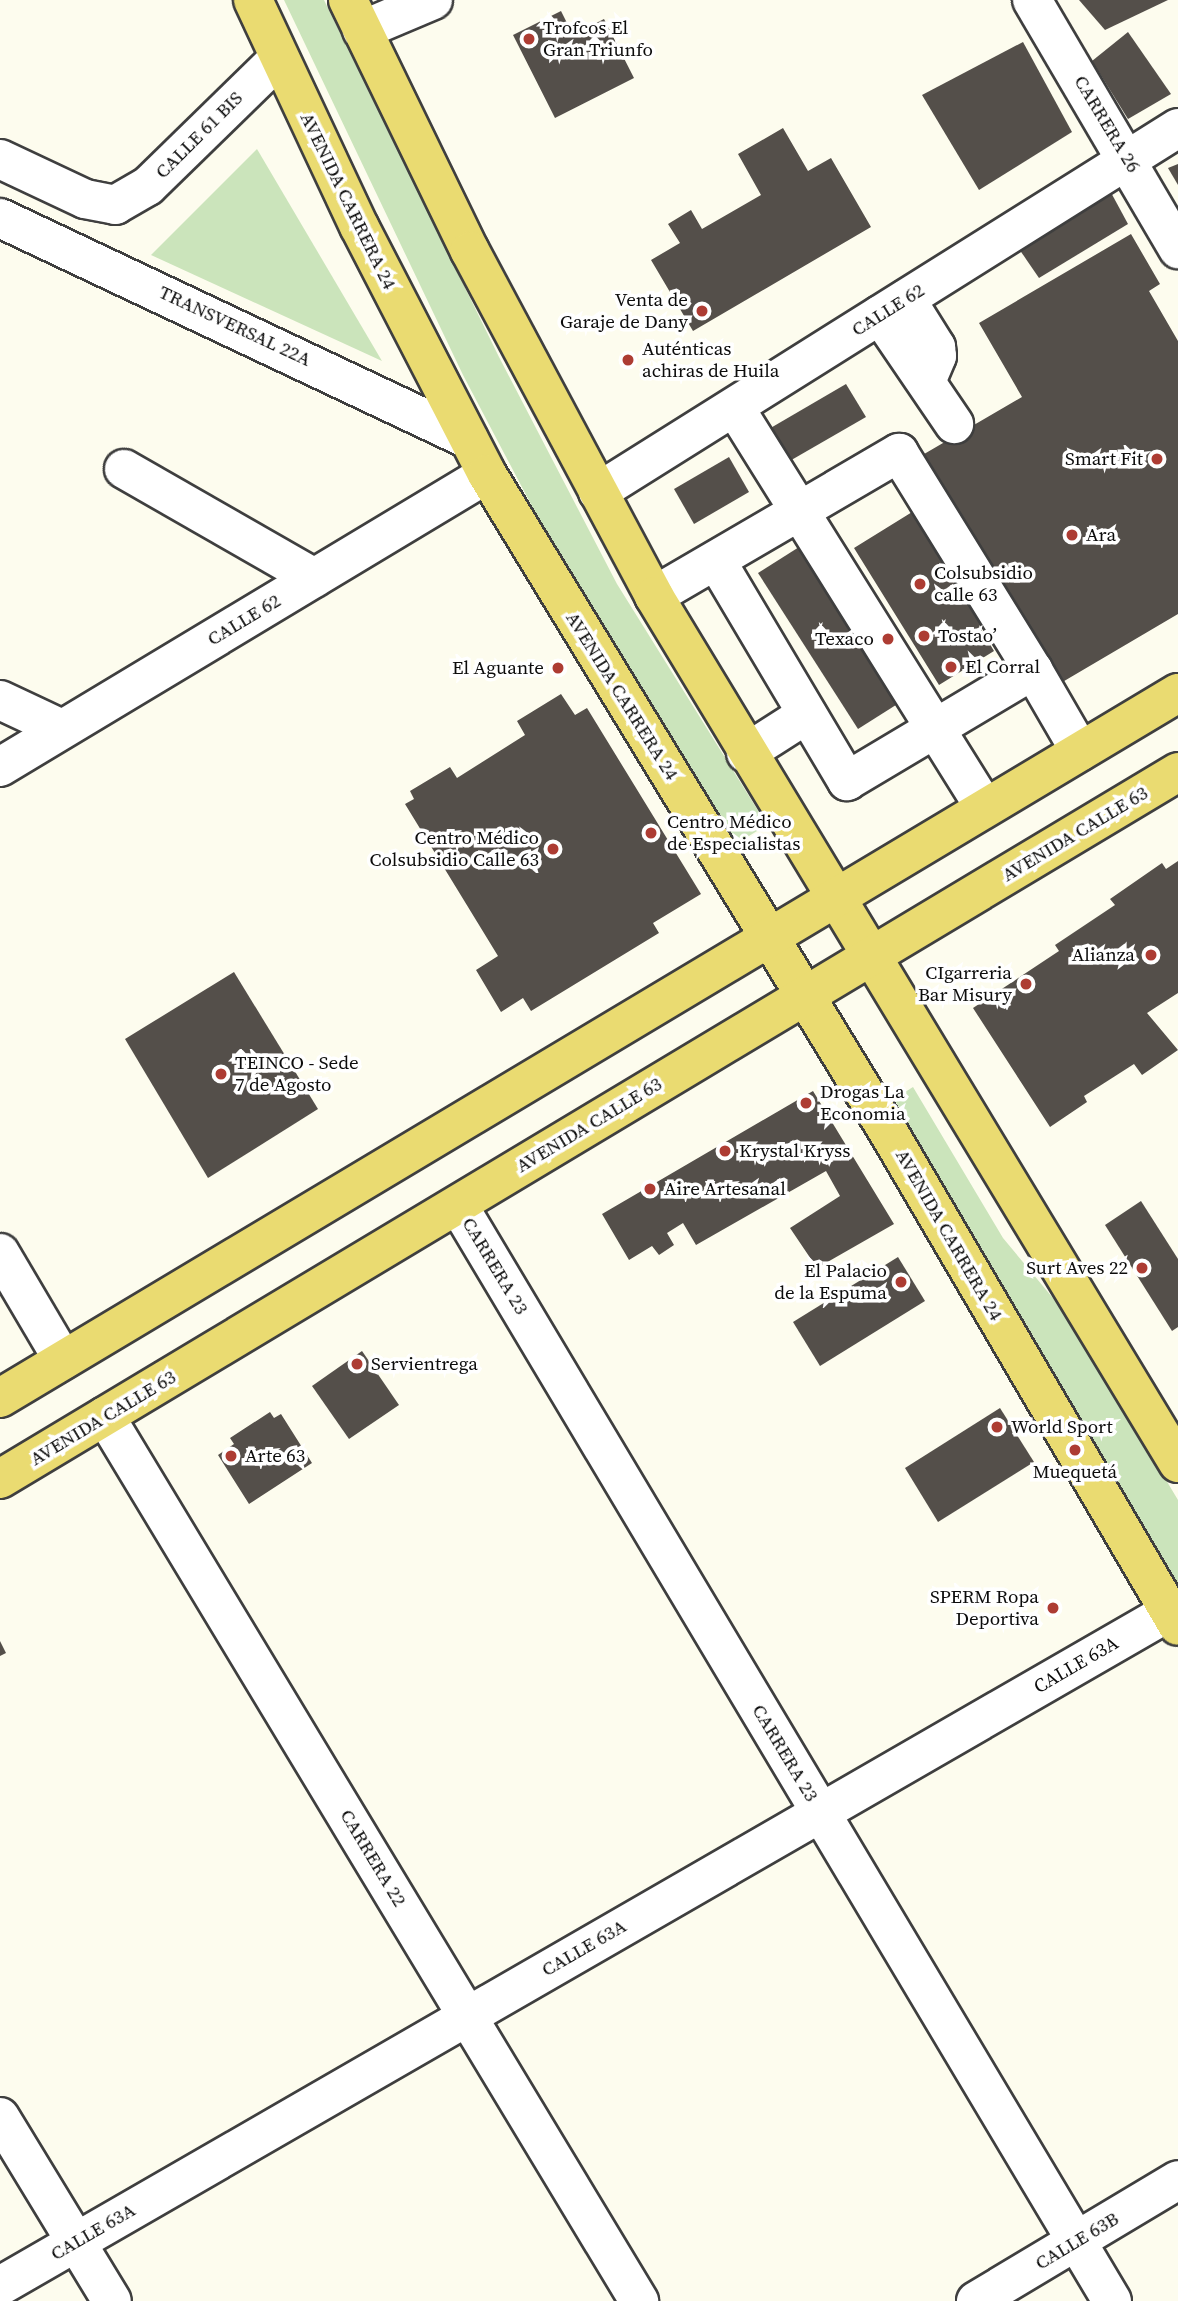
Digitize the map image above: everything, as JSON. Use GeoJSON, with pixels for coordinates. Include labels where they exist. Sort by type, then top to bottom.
{"type":"FeatureCollection","features":[{"type":"Feature","properties":{"kind":"main road","name":"AVENIDA CARRERA 24"},"geometry":{"type":"LineString","coordinates":[[253,0],[279,58],[487,474],[769,934],[1174,1619]]}},
{"type":"Feature","properties":{"kind":"main road"},"geometry":{"type":"LineString","coordinates":[[355,15],[470,251],[654,597],[833,897],[1178,1463]]}},
{"type":"Feature","properties":{"kind":"main road"},"geometry":{"type":"LineString","coordinates":[[0,1398],[769,934],[1178,693]]}},
{"type":"Feature","properties":{"kind":"main road","name":"AVENIDA CALLE 63"},"geometry":{"type":"LineString","coordinates":[[0,1479],[1178,772]]}},
{"type":"Feature","properties":{"kind":"street"},"geometry":{"type":"LineString","coordinates":[[355,15],[433,0]]}},
{"type":"Feature","properties":{"kind":"street","name":"CARRERA 26"},"geometry":{"type":"LineString","coordinates":[[1032,0],[1129,159],[1178,249]]}},
{"type":"Feature","properties":{"kind":"street","name":"CALLE 61 BIS"},"geometry":{"type":"LineString","coordinates":[[0,159],[85,199],[115,205],[148,186],[279,58]]}},
{"type":"Feature","properties":{"kind":"street","name":"CALLE 62"},"geometry":{"type":"LineString","coordinates":[[598,492],[1178,128]]}},
{"type":"Feature","properties":{"kind":"street","name":"TRANSVERSAL 22A"},"geometry":{"type":"LineString","coordinates":[[0,218],[468,439]]}},
{"type":"Feature","properties":{"kind":"street"},"geometry":{"type":"LineString","coordinates":[[893,307],[927,379],[954,424]]}},
{"type":"Feature","properties":{"kind":"street"},"geometry":{"type":"LineString","coordinates":[[735,408],[984,807]]}},
{"type":"Feature","properties":{"kind":"street"},"geometry":{"type":"LineString","coordinates":[[654,597],[900,453],[1080,751]]}},
{"type":"Feature","properties":{"kind":"street"},"geometry":{"type":"LineString","coordinates":[[124,469],[314,578]]}},
{"type":"Feature","properties":{"kind":"street","name":"CALLE 62"},"geometry":{"type":"LineString","coordinates":[[0,767],[487,474]]}},
{"type":"Feature","properties":{"kind":"street"},"geometry":{"type":"LineString","coordinates":[[717,562],[847,781],[1033,670]]}},
{"type":"Feature","properties":{"kind":"street"},"geometry":{"type":"LineString","coordinates":[[0,700],[62,729]]}},
{"type":"Feature","properties":{"kind":"street"},"geometry":{"type":"LineString","coordinates":[[746,753],[807,714]]}},
{"type":"Feature","properties":{"kind":"street","name":"CARRERA 23"},"geometry":{"type":"LineString","coordinates":[[458,1205],[1112,2301]]}},
{"type":"Feature","properties":{"kind":"street"},"geometry":{"type":"LineString","coordinates":[[0,1253],[63,1360]]}},
{"type":"Feature","properties":{"kind":"street","name":"CARRERA 22"},"geometry":{"type":"LineString","coordinates":[[105,1416],[639,2301]]}},
{"type":"Feature","properties":{"kind":"street","name":"CALLE 63A"},"geometry":{"type":"LineString","coordinates":[[0,2286],[820,1811],[1174,1619]]}},
{"type":"Feature","properties":{"kind":"street"},"geometry":{"type":"LineString","coordinates":[[0,2117],[112,2301]]}},
{"type":"Feature","properties":{"kind":"street","name":"CALLE 63B"},"geometry":{"type":"LineString","coordinates":[[976,2301],[1178,2180]]}},
{"type":"Feature","properties":{"kind":"green space"},"geometry":{"type":"Polygon","coordinates":[[[284,0],[324,0],[499,357],[617,584],[767,825],[731,847],[585,607],[463,375],[284,0]]]}},
{"type":"Feature","properties":{"kind":"green space"},"geometry":{"type":"Polygon","coordinates":[[[257,149],[382,361],[151,255],[257,149]]]}},
{"type":"Feature","properties":{"kind":"green space"},"geometry":{"type":"Polygon","coordinates":[[[913,1087],[1003,1238],[1067,1315],[1178,1500],[1178,1584],[894,1099],[913,1087]]]}},
{"type":"Feature","properties":{"kind":"building"},"geometry":{"type":"Polygon","coordinates":[[[1079,0],[1168,0],[1105,30],[1079,0]]]}},
{"type":"Feature","properties":{"kind":"building"},"geometry":{"type":"Polygon","coordinates":[[[561,11],[573,35],[604,19],[634,78],[555,118],[513,35],[561,11]]]}},
{"type":"Feature","properties":{"kind":"building"},"geometry":{"type":"Polygon","coordinates":[[[1128,32],[1171,94],[1128,119],[1092,61],[1128,32]]]}},
{"type":"Feature","properties":{"kind":"building"},"geometry":{"type":"Polygon","coordinates":[[[1023,42],[1072,132],[979,190],[922,95],[1023,42]]]}},
{"type":"Feature","properties":{"kind":"building"},"geometry":{"type":"Polygon","coordinates":[[[783,128],[808,171],[831,158],[871,227],[693,331],[651,260],[680,243],[668,224],[691,210],[702,229],[761,195],[738,154],[783,128]]]}},
{"type":"Feature","properties":{"kind":"building"},"geometry":{"type":"Polygon","coordinates":[[[1178,164],[1178,185],[1168,168],[1178,164]]]}},
{"type":"Feature","properties":{"kind":"building"},"geometry":{"type":"Polygon","coordinates":[[[1108,187],[1128,224],[1039,278],[1015,243],[1108,187]]]}},
{"type":"Feature","properties":{"kind":"building","name":"Ara"},"geometry":{"type":"Polygon","coordinates":[[[1131,234],[1160,284],[1149,291],[1178,341],[1178,614],[1054,687],[919,457],[1022,397],[979,323],[1131,234]]]}},
{"type":"Feature","properties":{"kind":"building"},"geometry":{"type":"Polygon","coordinates":[[[846,384],[866,417],[781,466],[762,433],[846,384]]]}},
{"type":"Feature","properties":{"kind":"building"},"geometry":{"type":"Polygon","coordinates":[[[729,457],[749,492],[694,524],[674,489],[729,457]]]}},
{"type":"Feature","properties":{"kind":"building","name":"Colsubsidio calle 63"},"geometry":{"type":"Polygon","coordinates":[[[917,509],[986,621],[979,626],[994,651],[939,685],[854,548],[917,509]]]}},
{"type":"Feature","properties":{"kind":"building"},"geometry":{"type":"Polygon","coordinates":[[[807,542],[907,698],[858,729],[758,573],[807,542]]]}},
{"type":"Feature","properties":{"kind":"building","name":"Centro Médico Colsubsidio Calle 63"},"geometry":{"type":"Polygon","coordinates":[[[561,694],[575,715],[587,708],[701,894],[653,923],[659,933],[531,1011],[523,998],[501,1012],[476,970],[498,956],[405,804],[414,799],[410,791],[450,767],[457,778],[525,735],[517,721],[561,694]]]}},
{"type":"Feature","properties":{"kind":"building"},"geometry":{"type":"Polygon","coordinates":[[[1178,861],[1178,993],[1147,1013],[1178,1050],[1142,1075],[1134,1064],[1084,1096],[1087,1102],[1050,1127],[973,1008],[1059,951],[1055,945],[1115,905],[1110,899],[1162,863],[1166,869],[1178,861]]]}},
{"type":"Feature","properties":{"kind":"building","name":"TEINCO - Sede 7 de Agosto"},"geometry":{"type":"Polygon","coordinates":[[[234,972],[318,1109],[208,1178],[125,1039],[234,972]]]}},
{"type":"Feature","properties":{"kind":"building"},"geometry":{"type":"Polygon","coordinates":[[[813,1091],[894,1224],[817,1268],[790,1228],[840,1196],[826,1171],[696,1245],[683,1223],[667,1233],[674,1245],[659,1255],[652,1246],[629,1260],[602,1214],[813,1091]]]}},
{"type":"Feature","properties":{"kind":"building"},"geometry":{"type":"Polygon","coordinates":[[[1141,1201],[1178,1259],[1178,1327],[1172,1331],[1105,1225],[1141,1201]]]}},
{"type":"Feature","properties":{"kind":"building"},"geometry":{"type":"Polygon","coordinates":[[[898,1257],[925,1301],[820,1366],[793,1322],[898,1257]]]}},
{"type":"Feature","properties":{"kind":"building"},"geometry":{"type":"Polygon","coordinates":[[[362,1351],[399,1405],[349,1439],[312,1386],[362,1351]]]}},
{"type":"Feature","properties":{"kind":"building"},"geometry":{"type":"Polygon","coordinates":[[[1000,1408],[1034,1462],[938,1522],[905,1468],[1000,1408]]]}},
{"type":"Feature","properties":{"kind":"building"},"geometry":{"type":"Polygon","coordinates":[[[270,1412],[274,1418],[281,1414],[312,1463],[249,1504],[218,1455],[234,1444],[230,1438],[270,1412]]]}},
{"type":"Feature","properties":{"kind":"building"},"geometry":{"type":"Polygon","coordinates":[[[0,1641],[6,1653],[0,1656],[0,1641]]]}},
{"type":"Feature","properties":{"kind":"place","name":"Trofcos El Gran Triunfo"},"geometry":{"type":"Point","coordinates":[529,39]}},
{"type":"Feature","properties":{"kind":"place","name":"Venta de Garaje de Dany"},"geometry":{"type":"Point","coordinates":[702,311]}},
{"type":"Feature","properties":{"kind":"place","name":"Auténticas achiras de Huila"},"geometry":{"type":"Point","coordinates":[628,360]}},
{"type":"Feature","properties":{"kind":"place","name":"Smart Fit"},"geometry":{"type":"Point","coordinates":[1157,459]}},
{"type":"Feature","properties":{"kind":"place","name":"Ara"},"geometry":{"type":"Point","coordinates":[1072,535]}},
{"type":"Feature","properties":{"kind":"place","name":"Colsubsidio calle 63"},"geometry":{"type":"Point","coordinates":[920,584]}},
{"type":"Feature","properties":{"kind":"place","name":"Tostao’"},"geometry":{"type":"Point","coordinates":[924,636]}},
{"type":"Feature","properties":{"kind":"place","name":"Texaco"},"geometry":{"type":"Point","coordinates":[888,639]}},
{"type":"Feature","properties":{"kind":"place","name":"El Corral"},"geometry":{"type":"Point","coordinates":[951,667]}},
{"type":"Feature","properties":{"kind":"place","name":"El Aguante"},"geometry":{"type":"Point","coordinates":[558,668]}},
{"type":"Feature","properties":{"kind":"place","name":"Centro Médico de Especialistas"},"geometry":{"type":"Point","coordinates":[651,833]}},
{"type":"Feature","properties":{"kind":"place","name":"Centro Médico Colsubsidio Calle 63"},"geometry":{"type":"Point","coordinates":[553,849]}},
{"type":"Feature","properties":{"kind":"place","name":"Alianza"},"geometry":{"type":"Point","coordinates":[1151,955]}},
{"type":"Feature","properties":{"kind":"place","name":"CIgarreria Bar Misury"},"geometry":{"type":"Point","coordinates":[1026,984]}},
{"type":"Feature","properties":{"kind":"place","name":"TEINCO - Sede 7 de Agosto"},"geometry":{"type":"Point","coordinates":[221,1074]}},
{"type":"Feature","properties":{"kind":"place","name":"Drogas La Economia"},"geometry":{"type":"Point","coordinates":[806,1103]}},
{"type":"Feature","properties":{"kind":"place","name":"Krystal Kryss"},"geometry":{"type":"Point","coordinates":[725,1151]}},
{"type":"Feature","properties":{"kind":"place","name":"Aire Artesanal"},"geometry":{"type":"Point","coordinates":[650,1189]}},
{"type":"Feature","properties":{"kind":"place","name":"Surt Aves 22"},"geometry":{"type":"Point","coordinates":[1142,1268]}},
{"type":"Feature","properties":{"kind":"place","name":"El Palacio de la Espuma"},"geometry":{"type":"Point","coordinates":[901,1282]}},
{"type":"Feature","properties":{"kind":"place","name":"Servientrega"},"geometry":{"type":"Point","coordinates":[357,1364]}},
{"type":"Feature","properties":{"kind":"place","name":"World Sport"},"geometry":{"type":"Point","coordinates":[997,1427]}},
{"type":"Feature","properties":{"kind":"place","name":"Muequetá"},"geometry":{"type":"Point","coordinates":[1075,1450]}},
{"type":"Feature","properties":{"kind":"place","name":"Arte 63"},"geometry":{"type":"Point","coordinates":[231,1456]}},
{"type":"Feature","properties":{"kind":"place","name":"SPERM Ropa Deportiva"},"geometry":{"type":"Point","coordinates":[1053,1608]}}]}
